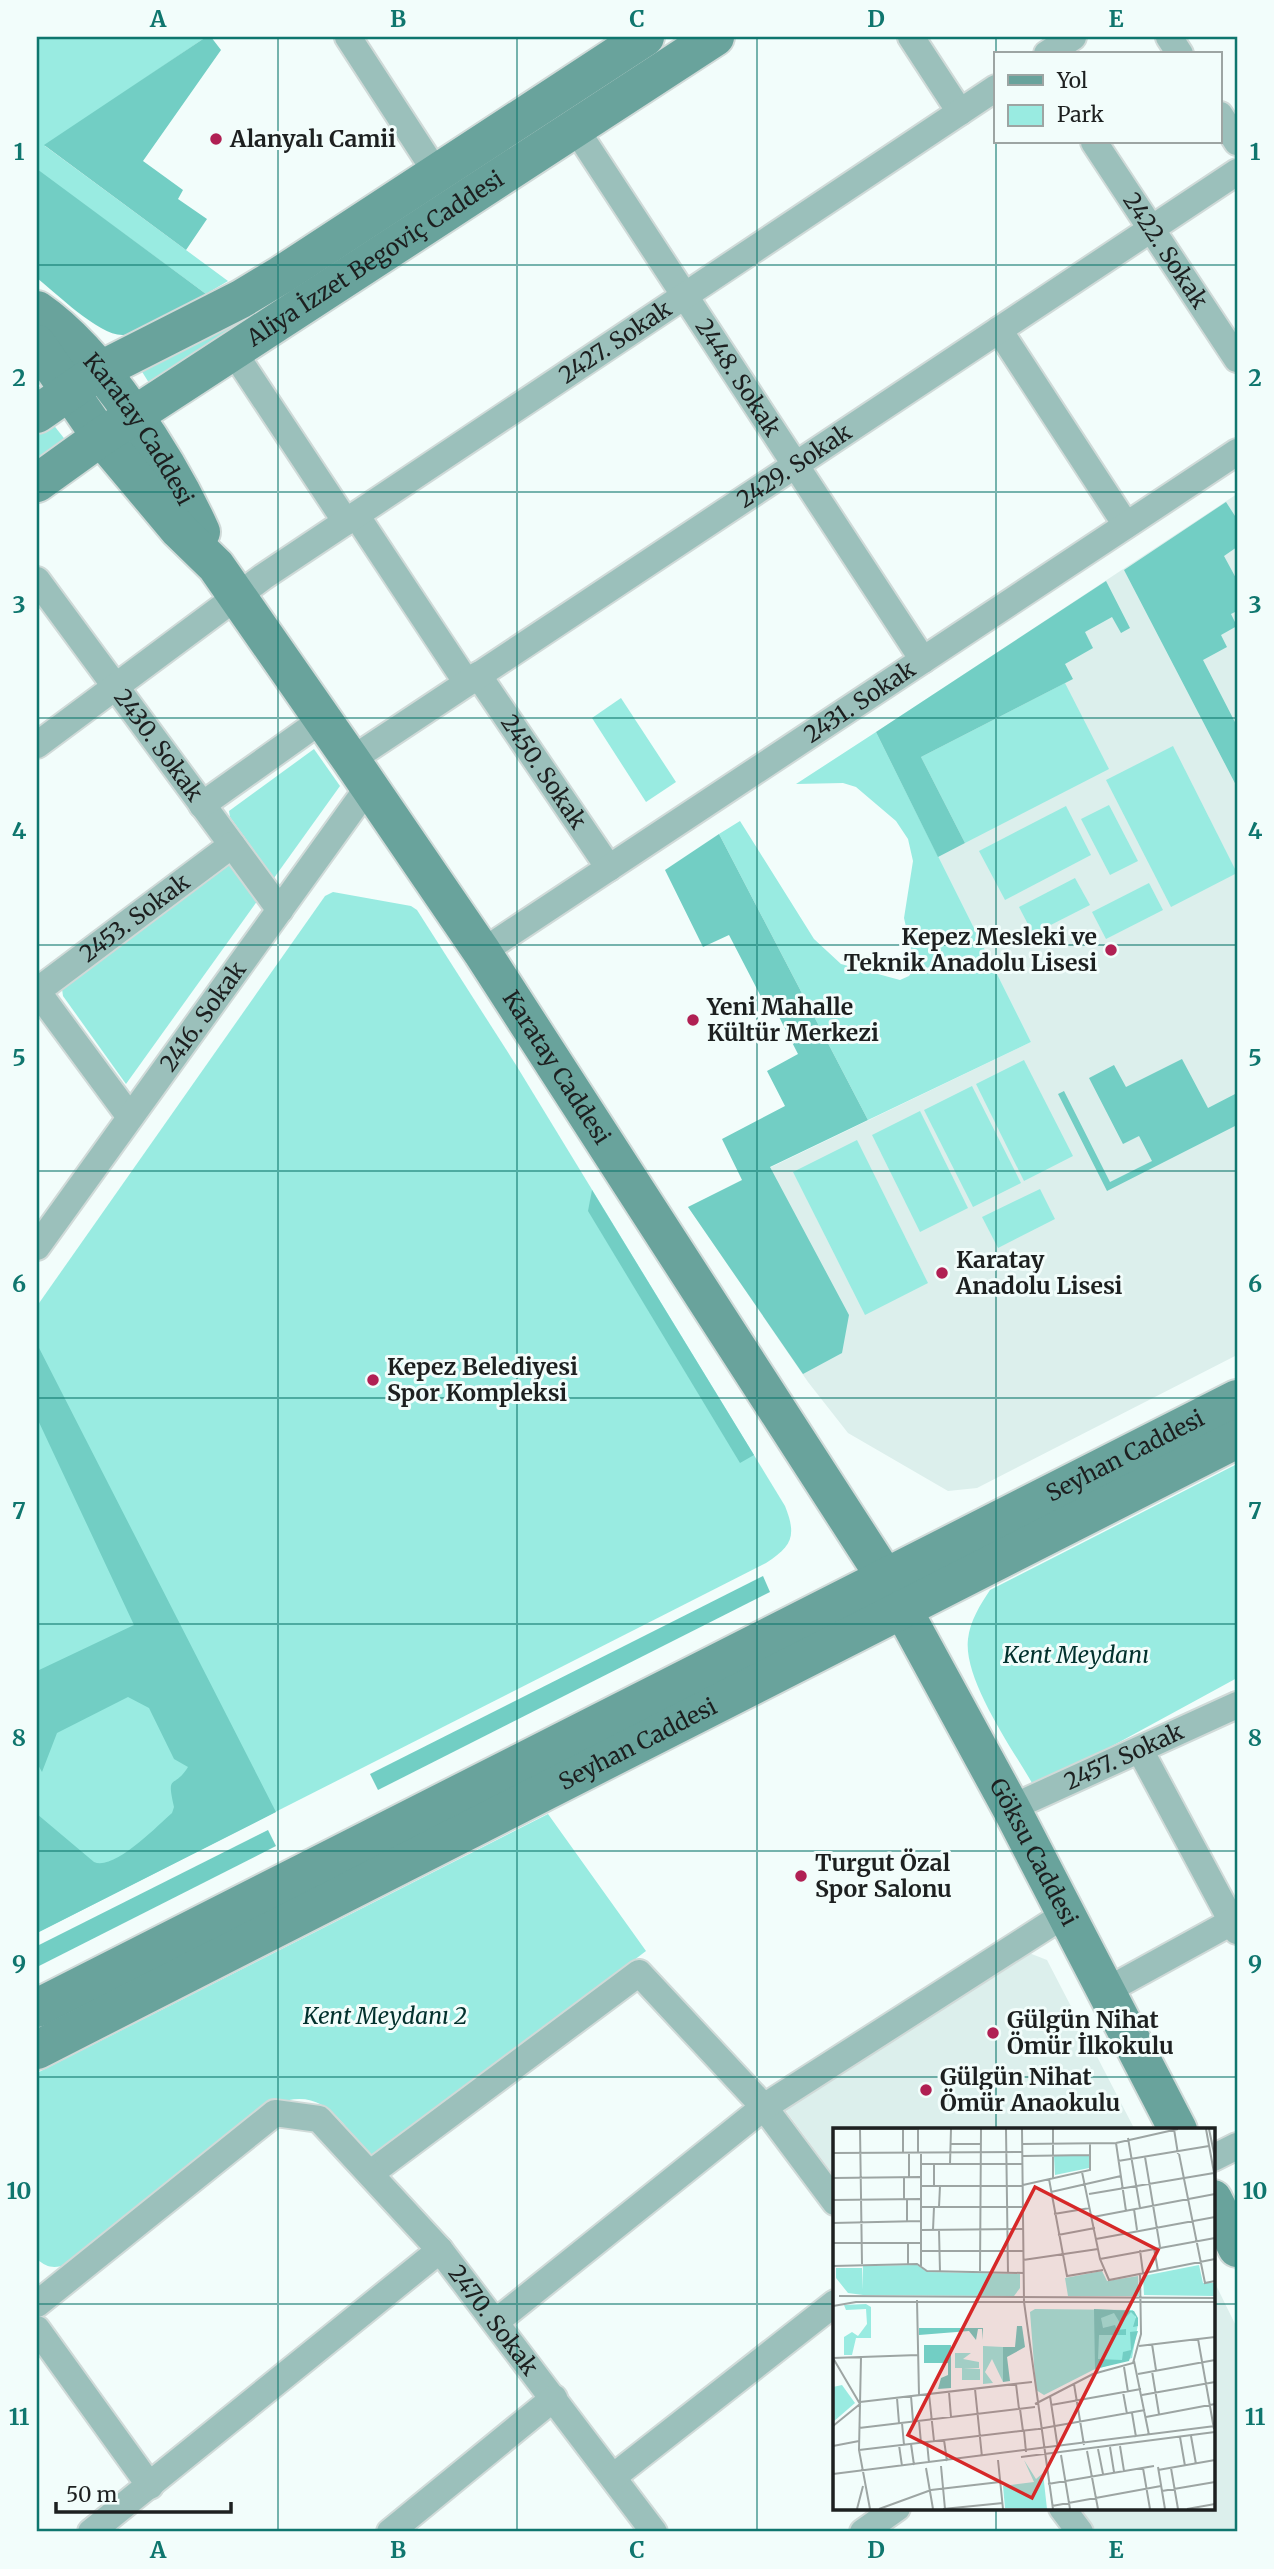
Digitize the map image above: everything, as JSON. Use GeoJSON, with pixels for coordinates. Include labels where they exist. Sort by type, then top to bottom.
{"type":"FeatureCollection","features":[{"type":"Feature","properties":{"kind":"street"},"geometry":{"type":"LineString","coordinates":[[348,37],[436,174]]}},
{"type":"Feature","properties":{"kind":"street"},"geometry":{"type":"LineString","coordinates":[[37,414],[84,381],[241,299],[645,37]]}},
{"type":"Feature","properties":{"kind":"street","name":"Aliya İzzet Begoviç Caddesi"},"geometry":{"type":"LineString","coordinates":[[37,483],[101,437],[715,37]]}},
{"type":"Feature","properties":{"kind":"street"},"geometry":{"type":"LineString","coordinates":[[911,37],[960,112]]}},
{"type":"Feature","properties":{"kind":"street"},"geometry":{"type":"LineString","coordinates":[[1050,52],[1073,37]]}},
{"type":"Feature","properties":{"kind":"street"},"geometry":{"type":"LineString","coordinates":[[1169,37],[1179,52]]}},
{"type":"Feature","properties":{"kind":"street","name":"2427. Sokak"},"geometry":{"type":"LineString","coordinates":[[37,745],[115,686],[226,581],[351,518],[994,89]]}},
{"type":"Feature","properties":{"kind":"street"},"geometry":{"type":"LineString","coordinates":[[1222,118],[1237,142]]}},
{"type":"Feature","properties":{"kind":"street","name":"2448. Sokak"},"geometry":{"type":"LineString","coordinates":[[575,128],[923,660]]}},
{"type":"Feature","properties":{"kind":"street","name":"2422. Sokak"},"geometry":{"type":"LineString","coordinates":[[1095,144],[1237,359]]}},
{"type":"Feature","properties":{"kind":"street","name":"2429. Sokak"},"geometry":{"type":"LineString","coordinates":[[360,773],[472,679],[1237,172]]}},
{"type":"Feature","properties":{"kind":"street","name":"Karatay Caddesi"},"geometry":{"type":"LineString","coordinates":[[37,310],[66,334],[101,437],[226,581],[323,719],[482,952],[895,1593]]}},
{"type":"Feature","properties":{"kind":"street"},"geometry":{"type":"LineString","coordinates":[[999,330],[1126,525]]}},
{"type":"Feature","properties":{"kind":"street","name":"Karatay Caddesi"},"geometry":{"type":"LineString","coordinates":[[37,344],[133,416],[182,494],[226,581]]}},
{"type":"Feature","properties":{"kind":"street","name":"2450. Sokak"},"geometry":{"type":"LineString","coordinates":[[233,351],[351,518],[609,868]]}},
{"type":"Feature","properties":{"kind":"street","name":"2431. Sokak"},"geometry":{"type":"LineString","coordinates":[[482,952],[1237,452]]}},
{"type":"Feature","properties":{"kind":"street","name":"2430. Sokak"},"geometry":{"type":"LineString","coordinates":[[37,580],[280,909]]}},
{"type":"Feature","properties":{"kind":"street"},"geometry":{"type":"LineString","coordinates":[[202,805],[323,719]]}},
{"type":"Feature","properties":{"kind":"street","name":"2416. Sokak"},"geometry":{"type":"LineString","coordinates":[[37,1247],[280,909],[360,773]]}},
{"type":"Feature","properties":{"kind":"street","name":"2453. Sokak"},"geometry":{"type":"LineString","coordinates":[[37,991],[232,845]]}},
{"type":"Feature","properties":{"kind":"street"},"geometry":{"type":"LineString","coordinates":[[37,991],[130,1117]]}},
{"type":"Feature","properties":{"kind":"street","name":"Seyhan Caddesi"},"geometry":{"type":"LineString","coordinates":[[37,2050],[895,1593],[1237,1399]]}},
{"type":"Feature","properties":{"kind":"street","name":"Seyhan Caddesi"},"geometry":{"type":"LineString","coordinates":[[37,2008],[895,1593],[1237,1439]]}},
{"type":"Feature","properties":{"kind":"street","name":"Göksu Caddesi"},"geometry":{"type":"LineString","coordinates":[[895,1593],[1011,1808],[1064,1915],[1177,2128]]}},
{"type":"Feature","properties":{"kind":"street","name":"2457. Sokak"},"geometry":{"type":"LineString","coordinates":[[1011,1808],[1237,1705]]}},
{"type":"Feature","properties":{"kind":"street"},"geometry":{"type":"LineString","coordinates":[[1106,1991],[1236,1924],[1140,1750]]}},
{"type":"Feature","properties":{"kind":"street"},"geometry":{"type":"LineString","coordinates":[[497,2321],[764,2108],[1064,1915]]}},
{"type":"Feature","properties":{"kind":"street"},"geometry":{"type":"LineString","coordinates":[[371,2173],[639,1973],[764,2108],[833,2199]]}},
{"type":"Feature","properties":{"kind":"street","name":"2470. Sokak"},"geometry":{"type":"LineString","coordinates":[[40,2293],[275,2113],[319,2119],[440,2250],[497,2321],[654,2532]]}},
{"type":"Feature","properties":{"kind":"street"},"geometry":{"type":"LineString","coordinates":[[1214,2158],[1237,2146]]}},
{"type":"Feature","properties":{"kind":"street"},"geometry":{"type":"LineString","coordinates":[[1214,2201],[1237,2248]]}},
{"type":"Feature","properties":{"kind":"street"},"geometry":{"type":"LineString","coordinates":[[101,2530],[150,2486],[440,2250]]}},
{"type":"Feature","properties":{"kind":"street"},"geometry":{"type":"LineString","coordinates":[[613,2477],[833,2306]]}},
{"type":"Feature","properties":{"kind":"street"},"geometry":{"type":"LineString","coordinates":[[37,2329],[150,2486]]}},
{"type":"Feature","properties":{"kind":"street"},"geometry":{"type":"LineString","coordinates":[[390,2532],[554,2398]]}},
{"type":"Feature","properties":{"kind":"street"},"geometry":{"type":"LineString","coordinates":[[863,2532],[894,2510]]}},
{"type":"Feature","properties":{"kind":"street"},"geometry":{"type":"LineString","coordinates":[[1064,2510],[1080,2532]]}},
{"type":"Feature","properties":{"kind":"shaded area"},"geometry":{"type":"Polygon","coordinates":[[[206,37],[211,37],[221,50],[143,161],[183,190],[178,199],[207,219],[186,250],[44,145],[206,37]]]}},
{"type":"Feature","properties":{"kind":"shaded area"},"geometry":{"type":"Polygon","coordinates":[[[37,169],[206,294],[130,334],[113,333],[90,321],[37,278],[37,169]]]}},
{"type":"Feature","properties":{"kind":"shaded area"},"geometry":{"type":"Polygon","coordinates":[[[1237,494],[1237,1355],[977,1488],[948,1491],[848,1433],[808,1382],[688,1207],[1031,1042],[876,732],[1237,494]]]}},
{"type":"Feature","properties":{"kind":"shaded area"},"geometry":{"type":"Polygon","coordinates":[[[1226,502],[1237,519],[1237,547],[1224,556],[1237,580],[1237,611],[1231,614],[1237,626],[1221,635],[1227,647],[1203,660],[1237,726],[1237,787],[1124,570],[1226,502]]]}},
{"type":"Feature","properties":{"kind":"shaded area"},"geometry":{"type":"Polygon","coordinates":[[[1106,581],[1130,628],[1121,633],[1112,617],[1085,632],[1093,648],[1065,664],[1073,679],[921,757],[965,843],[938,857],[876,732],[1106,581]]]}},
{"type":"Feature","properties":{"kind":"shaded area"},"geometry":{"type":"Polygon","coordinates":[[[719,834],[868,1120],[770,1167],[849,1315],[842,1353],[803,1374],[688,1207],[742,1180],[722,1139],[785,1106],[767,1071],[798,1054],[776,1011],[770,1014],[729,935],[703,947],[665,870],[719,834]]]}},
{"type":"Feature","properties":{"kind":"shaded area"},"geometry":{"type":"Polygon","coordinates":[[[1182,1059],[1208,1108],[1237,1093],[1237,1125],[1107,1191],[1058,1094],[1064,1091],[1110,1182],[1152,1161],[1139,1136],[1123,1144],[1089,1078],[1114,1065],[1126,1087],[1182,1059]]]}},
{"type":"Feature","properties":{"kind":"shaded area"},"geometry":{"type":"Polygon","coordinates":[[[592,1190],[754,1455],[740,1463],[588,1211],[592,1190]]]}},
{"type":"Feature","properties":{"kind":"shaded area"},"geometry":{"type":"Polygon","coordinates":[[[37,1344],[276,1812],[37,1933],[37,1814],[94,1862],[113,1860],[135,1846],[172,1813],[174,1807],[171,1785],[188,1767],[174,1759],[149,1708],[128,1697],[57,1733],[42,1772],[37,1763],[37,1671],[134,1625],[37,1418],[37,1344]]]}},
{"type":"Feature","properties":{"kind":"shaded area"},"geometry":{"type":"Polygon","coordinates":[[[763,1576],[770,1592],[378,1790],[370,1774],[763,1576]]]}},
{"type":"Feature","properties":{"kind":"shaded area"},"geometry":{"type":"Polygon","coordinates":[[[268,1830],[276,1846],[37,1967],[37,1946],[268,1830]]]}},
{"type":"Feature","properties":{"kind":"shaded area","name":"Gülgün Nihat Ömür İlkokulu"},"geometry":{"type":"Polygon","coordinates":[[[1029,1953],[1047,1960],[1134,2128],[833,2128],[833,2174],[783,2107],[1029,1953]]]}},
{"type":"Feature","properties":{"kind":"shaded area"},"geometry":{"type":"Polygon","coordinates":[[[1214,2281],[1237,2328],[1237,2532],[1097,2532],[1080,2510],[1214,2510],[1214,2281]]]}},
{"type":"Feature","properties":{"kind":"green space"},"geometry":{"type":"Polygon","coordinates":[[[37,37],[206,37],[45,146],[228,281],[206,294],[37,170],[37,37]]]}},
{"type":"Feature","properties":{"kind":"green space"},"geometry":{"type":"Polygon","coordinates":[[[260,305],[262,310],[151,386],[139,367],[260,305]]]}},
{"type":"Feature","properties":{"kind":"green space"},"geometry":{"type":"Polygon","coordinates":[[[52,423],[67,442],[37,464],[37,434],[52,423]]]}},
{"type":"Feature","properties":{"kind":"green space"},"geometry":{"type":"Polygon","coordinates":[[[1065,683],[1109,769],[965,843],[921,757],[1065,683]]]}},
{"type":"Feature","properties":{"kind":"green space"},"geometry":{"type":"Polygon","coordinates":[[[621,698],[676,782],[646,802],[592,718],[621,698]]]}},
{"type":"Feature","properties":{"kind":"green space"},"geometry":{"type":"Polygon","coordinates":[[[876,732],[1031,1042],[868,1120],[719,834],[740,821],[814,939],[841,964],[900,980],[909,976],[915,967],[904,918],[913,861],[908,839],[896,821],[856,787],[843,783],[796,784],[876,732]]]}},
{"type":"Feature","properties":{"kind":"green space"},"geometry":{"type":"Polygon","coordinates":[[[1173,746],[1237,873],[1171,907],[1106,780],[1173,746]]]}},
{"type":"Feature","properties":{"kind":"green space"},"geometry":{"type":"Polygon","coordinates":[[[314,749],[340,786],[274,878],[230,817],[229,811],[314,749]]]}},
{"type":"Feature","properties":{"kind":"green space"},"geometry":{"type":"Polygon","coordinates":[[[1109,805],[1138,861],[1110,875],[1081,819],[1109,805]]]}},
{"type":"Feature","properties":{"kind":"green space"},"geometry":{"type":"Polygon","coordinates":[[[1066,806],[1091,855],[1005,900],[979,851],[1066,806]]]}},
{"type":"Feature","properties":{"kind":"green space"},"geometry":{"type":"Polygon","coordinates":[[[226,864],[230,864],[258,900],[126,1084],[63,996],[62,989],[226,864]]]}},
{"type":"Feature","properties":{"kind":"green space"},"geometry":{"type":"Polygon","coordinates":[[[1075,878],[1090,905],[1033,934],[1019,907],[1075,878]]]}},
{"type":"Feature","properties":{"kind":"green space"},"geometry":{"type":"Polygon","coordinates":[[[1149,883],[1163,910],[1106,939],[1092,912],[1149,883]]]}},
{"type":"Feature","properties":{"kind":"green space","name":"Kepez Belediyesi Spor Kompleksi"},"geometry":{"type":"Polygon","coordinates":[[[333,892],[411,906],[417,910],[516,1065],[785,1506],[791,1525],[790,1539],[782,1551],[766,1563],[37,1933],[37,1306],[325,896],[333,892]]]}},
{"type":"Feature","properties":{"kind":"green space"},"geometry":{"type":"Polygon","coordinates":[[[1024,1060],[1073,1156],[1024,1181],[976,1084],[1024,1060]]]}},
{"type":"Feature","properties":{"kind":"green space"},"geometry":{"type":"Polygon","coordinates":[[[972,1086],[1021,1183],[973,1207],[924,1110],[972,1086]]]}},
{"type":"Feature","properties":{"kind":"green space"},"geometry":{"type":"Polygon","coordinates":[[[920,1111],[968,1208],[920,1232],[872,1135],[920,1111]]]}},
{"type":"Feature","properties":{"kind":"green space"},"geometry":{"type":"Polygon","coordinates":[[[857,1140],[928,1283],[865,1315],[793,1172],[857,1140]]]}},
{"type":"Feature","properties":{"kind":"green space"},"geometry":{"type":"Polygon","coordinates":[[[1040,1189],[1055,1219],[998,1248],[982,1217],[1040,1189]]]}},
{"type":"Feature","properties":{"kind":"green space","name":"Kent Meydanı"},"geometry":{"type":"Polygon","coordinates":[[[1237,1464],[1237,1678],[1035,1788],[992,1715],[973,1674],[968,1639],[973,1620],[983,1601],[990,1590],[1237,1464]]]}},
{"type":"Feature","properties":{"kind":"green space","name":"Kent Meydanı 2"},"geometry":{"type":"Polygon","coordinates":[[[548,1814],[646,1951],[372,2159],[342,2122],[320,2104],[293,2100],[275,2104],[67,2264],[51,2267],[37,2259],[37,2073],[548,1814]]]}},
{"type":"Feature","properties":{"kind":"place","name":"Alanyalı Camii"},"geometry":{"type":"Point","coordinates":[216,139]}},
{"type":"Feature","properties":{"kind":"place","name":"Kepez Mesleki ve Teknik Anadolu Lisesi"},"geometry":{"type":"Point","coordinates":[1111,950]}},
{"type":"Feature","properties":{"kind":"place","name":"Yeni Mahalle Kültür Merkezi"},"geometry":{"type":"Point","coordinates":[693,1020]}},
{"type":"Feature","properties":{"kind":"place","name":"Karatay Anadolu Lisesi"},"geometry":{"type":"Point","coordinates":[942,1273]}},
{"type":"Feature","properties":{"kind":"place","name":"Kepez Belediyesi Spor Kompleksi"},"geometry":{"type":"Point","coordinates":[373,1380]}},
{"type":"Feature","properties":{"kind":"place","name":"Turgut Özal Spor Salonu"},"geometry":{"type":"Point","coordinates":[801,1876]}},
{"type":"Feature","properties":{"kind":"place","name":"Gülgün Nihat Ömür İlkokulu"},"geometry":{"type":"Point","coordinates":[993,2033]}},
{"type":"Feature","properties":{"kind":"place","name":"Gülgün Nihat Ömür Anaokulu"},"geometry":{"type":"Point","coordinates":[926,2090]}}]}
